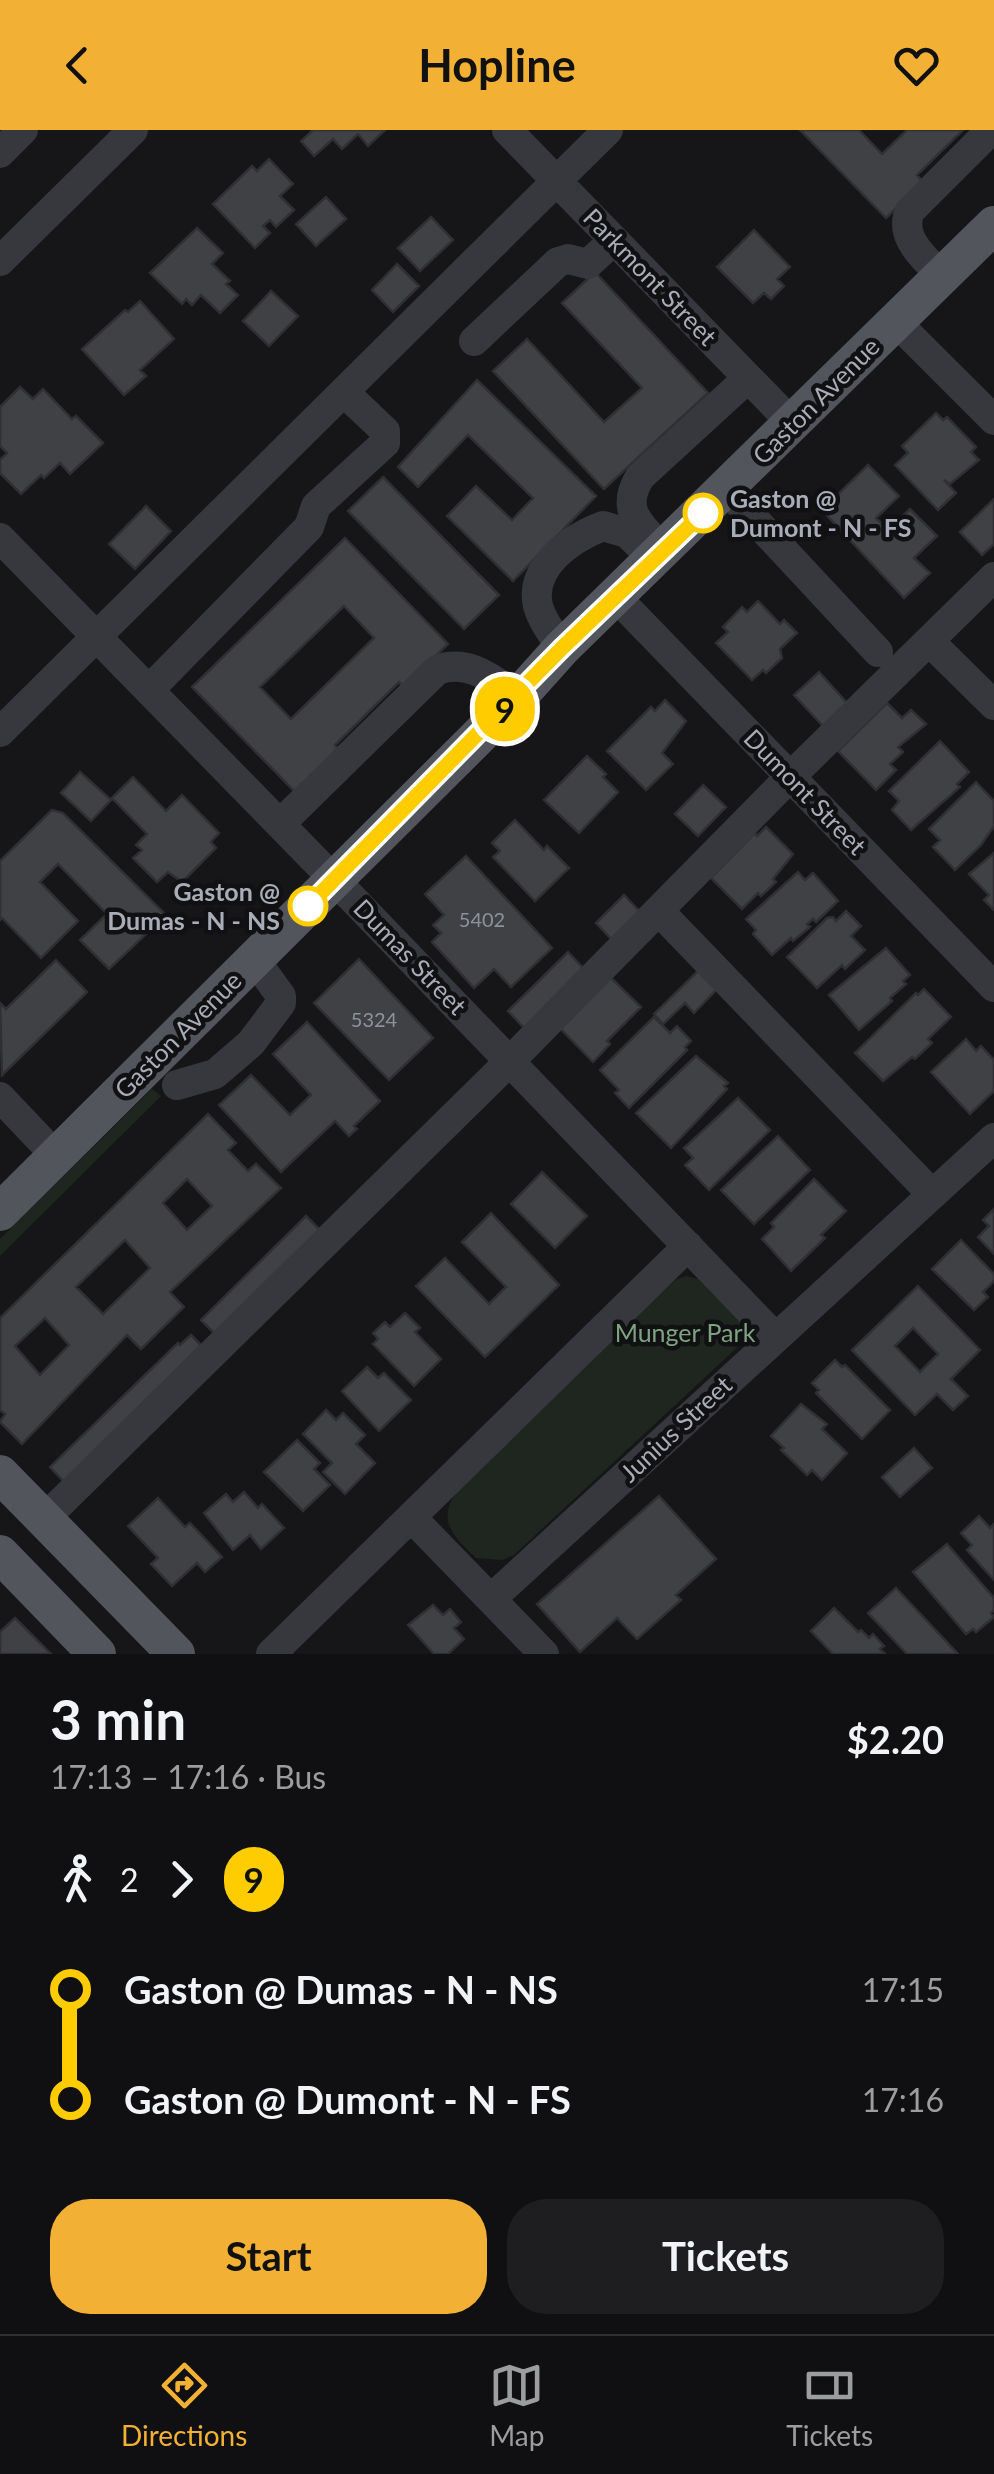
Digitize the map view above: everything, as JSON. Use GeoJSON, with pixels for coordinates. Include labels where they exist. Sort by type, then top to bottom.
{"type":"FeatureCollection","features":[{"type":"Feature","properties":{"kind":"main road","name":"Gaston Avenue"},"geometry":{"type":"LineString","coordinates":[[0,1212],[518,697],[562,648],[994,224]]}},
{"type":"Feature","properties":{"kind":"main road"},"geometry":{"type":"LineString","coordinates":[[0,1474],[176,1654]]}},
{"type":"Feature","properties":{"kind":"main road"},"geometry":{"type":"LineString","coordinates":[[2,1559],[97,1654]]}},
{"type":"Feature","properties":{"kind":"street"},"geometry":{"type":"LineString","coordinates":[[0,153],[24,130]]}},
{"type":"Feature","properties":{"kind":"street"},"geometry":{"type":"LineString","coordinates":[[0,261],[133,130]]}},
{"type":"Feature","properties":{"kind":"street","name":"Parkmont Street"},"geometry":{"type":"LineString","coordinates":[[507,130],[793,424]]}},
{"type":"Feature","properties":{"kind":"street"},"geometry":{"type":"LineString","coordinates":[[0,732],[608,130]]}},
{"type":"Feature","properties":{"kind":"street"},"geometry":{"type":"LineString","coordinates":[[942,276],[918,251],[906,219],[991,130]]}},
{"type":"Feature","properties":{"kind":"street"},"geometry":{"type":"LineString","coordinates":[[474,341],[558,262],[568,259],[588,264],[614,240]]}},
{"type":"Feature","properties":{"kind":"street"},"geometry":{"type":"LineString","coordinates":[[896,322],[994,420]]}},
{"type":"Feature","properties":{"kind":"street"},"geometry":{"type":"LineString","coordinates":[[659,555],[634,516],[631,492],[640,477],[748,378]]}},
{"type":"Feature","properties":{"kind":"street"},"geometry":{"type":"LineString","coordinates":[[149,690],[309,527],[316,506],[385,443],[385,431],[344,392]]}},
{"type":"Feature","properties":{"kind":"street"},"geometry":{"type":"LineString","coordinates":[[726,490],[878,652]]}},
{"type":"Feature","properties":{"kind":"street"},"geometry":{"type":"LineString","coordinates":[[562,648],[543,617],[538,592],[550,562],[566,543],[603,526],[627,534],[659,555]]}},
{"type":"Feature","properties":{"kind":"street","name":"Dumas Street"},"geometry":{"type":"LineString","coordinates":[[0,538],[774,1337]]}},
{"type":"Feature","properties":{"kind":"street"},"geometry":{"type":"LineString","coordinates":[[44,1519],[994,578]]}},
{"type":"Feature","properties":{"kind":"street","name":"Dumont Street"},"geometry":{"type":"LineString","coordinates":[[616,597],[994,987]]}},
{"type":"Feature","properties":{"kind":"street"},"geometry":{"type":"LineString","coordinates":[[929,641],[994,706]]}},
{"type":"Feature","properties":{"kind":"street"},"geometry":{"type":"LineString","coordinates":[[280,824],[437,670],[453,666],[477,669],[518,697]]}},
{"type":"Feature","properties":{"kind":"street"},"geometry":{"type":"LineString","coordinates":[[659,911],[932,1194]]}},
{"type":"Feature","properties":{"kind":"street"},"geometry":{"type":"LineString","coordinates":[[177,1084],[214,1074],[251,1043],[281,1003],[282,996],[254,959]]}},
{"type":"Feature","properties":{"kind":"street"},"geometry":{"type":"LineString","coordinates":[[2,1104],[56,1156]]}},
{"type":"Feature","properties":{"kind":"street","name":"Junius Street"},"geometry":{"type":"LineString","coordinates":[[492,1598],[994,1138]]}},
{"type":"Feature","properties":{"kind":"street"},"geometry":{"type":"LineString","coordinates":[[271,1654],[688,1246]]}},
{"type":"Feature","properties":{"kind":"street"},"geometry":{"type":"LineString","coordinates":[[412,1518],[542,1653]]}},
{"type":"Feature","properties":{"kind":"green space"},"geometry":{"type":"Polygon","coordinates":[[[152,1089],[161,1096],[0,1256],[0,1239],[152,1089]]]}},
{"type":"Feature","properties":{"kind":"green space","name":"Munger Park"},"geometry":{"type":"Polygon","coordinates":[[[677,1279],[698,1279],[743,1325],[743,1342],[514,1555],[503,1560],[476,1558],[455,1536],[448,1521],[450,1503],[456,1493],[644,1307],[677,1279]]]}},
{"type":"Feature","properties":{"kind":"building"},"geometry":{"type":"Polygon","coordinates":[[[313,130],[385,130],[368,146],[358,134],[342,149],[333,139],[314,156],[301,141],[313,130]]]}},
{"type":"Feature","properties":{"kind":"building"},"geometry":{"type":"Polygon","coordinates":[[[800,130],[859,130],[882,154],[907,130],[963,130],[917,175],[923,182],[886,218],[800,130]]]}},
{"type":"Feature","properties":{"kind":"building"},"geometry":{"type":"Polygon","coordinates":[[[269,159],[293,184],[280,196],[294,210],[276,227],[270,220],[263,226],[270,233],[255,248],[213,204],[252,166],[257,171],[269,159]]]}},
{"type":"Feature","properties":{"kind":"building"},"geometry":{"type":"Polygon","coordinates":[[[326,197],[346,219],[316,246],[296,224],[326,197]]]}},
{"type":"Feature","properties":{"kind":"building"},"geometry":{"type":"Polygon","coordinates":[[[431,217],[453,240],[420,271],[398,248],[431,217]]]}},
{"type":"Feature","properties":{"kind":"building"},"geometry":{"type":"Polygon","coordinates":[[[197,228],[223,253],[212,264],[238,295],[220,313],[201,295],[192,305],[186,299],[182,304],[150,273],[197,228]]]}},
{"type":"Feature","properties":{"kind":"building"},"geometry":{"type":"Polygon","coordinates":[[[754,230],[790,267],[777,279],[784,286],[771,299],[764,293],[753,303],[717,267],[754,230]]]}},
{"type":"Feature","properties":{"kind":"building"},"geometry":{"type":"Polygon","coordinates":[[[397,264],[419,286],[393,312],[372,290],[397,264]]]}},
{"type":"Feature","properties":{"kind":"building"},"geometry":{"type":"Polygon","coordinates":[[[595,272],[708,393],[604,489],[493,371],[527,339],[604,422],[642,388],[562,303],[595,272]]]}},
{"type":"Feature","properties":{"kind":"building"},"geometry":{"type":"Polygon","coordinates":[[[271,291],[298,316],[269,346],[243,321],[271,291]]]}},
{"type":"Feature","properties":{"kind":"building"},"geometry":{"type":"Polygon","coordinates":[[[140,301],[174,339],[140,370],[146,376],[124,395],[82,349],[140,301]]]}},
{"type":"Feature","properties":{"kind":"building"},"geometry":{"type":"Polygon","coordinates":[[[477,380],[596,496],[513,581],[447,516],[476,486],[512,520],[533,498],[468,435],[418,487],[398,467],[477,380]]]}},
{"type":"Feature","properties":{"kind":"building"},"geometry":{"type":"Polygon","coordinates":[[[20,387],[33,399],[43,389],[103,443],[70,474],[60,463],[21,494],[0,473],[0,460],[7,453],[0,446],[0,407],[20,387]]]}},
{"type":"Feature","properties":{"kind":"building"},"geometry":{"type":"Polygon","coordinates":[[[936,413],[943,420],[947,417],[976,447],[971,452],[979,460],[950,484],[944,480],[956,493],[938,510],[895,465],[908,453],[902,446],[936,413]]]}},
{"type":"Feature","properties":{"kind":"building"},"geometry":{"type":"Polygon","coordinates":[[[868,465],[899,496],[876,518],[888,530],[910,509],[937,536],[914,558],[930,573],[904,598],[822,510],[868,465]]]}},
{"type":"Feature","properties":{"kind":"building"},"geometry":{"type":"Polygon","coordinates":[[[383,477],[499,595],[464,629],[348,511],[383,477]]]}},
{"type":"Feature","properties":{"kind":"building"},"geometry":{"type":"Polygon","coordinates":[[[994,499],[994,544],[982,555],[960,532],[994,499]]]}},
{"type":"Feature","properties":{"kind":"building"},"geometry":{"type":"Polygon","coordinates":[[[146,506],[171,531],[135,569],[109,544],[146,506]]]}},
{"type":"Feature","properties":{"kind":"building"},"geometry":{"type":"Polygon","coordinates":[[[345,538],[448,644],[404,687],[399,682],[335,745],[341,751],[297,794],[192,687],[345,538]],[[344,606],[260,687],[291,719],[374,638],[344,606]]]}},
{"type":"Feature","properties":{"kind":"building"},"geometry":{"type":"Polygon","coordinates":[[[758,601],[780,624],[784,620],[797,633],[780,649],[782,658],[752,680],[716,643],[728,632],[723,627],[742,607],[747,612],[758,601]]]}},
{"type":"Feature","properties":{"kind":"building"},"geometry":{"type":"Polygon","coordinates":[[[819,672],[847,703],[823,726],[794,695],[819,672]]]}},
{"type":"Feature","properties":{"kind":"building"},"geometry":{"type":"Polygon","coordinates":[[[665,700],[686,721],[662,753],[673,764],[646,790],[607,751],[651,707],[655,711],[665,700]]]}},
{"type":"Feature","properties":{"kind":"building"},"geometry":{"type":"Polygon","coordinates":[[[887,703],[902,718],[911,710],[926,724],[898,747],[903,752],[890,764],[896,770],[876,790],[838,751],[887,703]]]}},
{"type":"Feature","properties":{"kind":"building"},"geometry":{"type":"Polygon","coordinates":[[[940,741],[969,772],[957,784],[960,787],[911,830],[892,810],[899,801],[889,791],[940,741]]]}},
{"type":"Feature","properties":{"kind":"building"},"geometry":{"type":"Polygon","coordinates":[[[587,756],[618,792],[579,833],[544,800],[587,756]]]}},
{"type":"Feature","properties":{"kind":"building"},"geometry":{"type":"Polygon","coordinates":[[[80,772],[111,800],[91,821],[61,793],[80,772]]]}},
{"type":"Feature","properties":{"kind":"building"},"geometry":{"type":"Polygon","coordinates":[[[133,777],[166,811],[182,795],[219,833],[211,842],[216,848],[182,882],[168,872],[157,882],[133,858],[142,850],[136,845],[147,834],[112,798],[133,777]]]}},
{"type":"Feature","properties":{"kind":"building"},"geometry":{"type":"Polygon","coordinates":[[[976,782],[994,801],[994,826],[955,870],[933,847],[940,840],[929,829],[976,782]]]}},
{"type":"Feature","properties":{"kind":"building"},"geometry":{"type":"Polygon","coordinates":[[[703,785],[726,807],[698,836],[675,814],[703,785]]]}},
{"type":"Feature","properties":{"kind":"building"},"geometry":{"type":"Polygon","coordinates":[[[52,810],[63,813],[166,915],[109,969],[80,940],[107,914],[58,864],[40,882],[78,921],[41,958],[0,920],[0,861],[52,810]]]}},
{"type":"Feature","properties":{"kind":"building"},"geometry":{"type":"Polygon","coordinates":[[[515,820],[544,850],[547,846],[569,868],[535,901],[493,857],[500,851],[492,843],[515,820]]]}},
{"type":"Feature","properties":{"kind":"building"},"geometry":{"type":"Polygon","coordinates":[[[766,827],[793,854],[773,879],[776,882],[742,909],[711,878],[755,833],[757,836],[766,827]]]}},
{"type":"Feature","properties":{"kind":"building"},"geometry":{"type":"Polygon","coordinates":[[[994,853],[994,910],[984,900],[989,895],[969,874],[994,853]]]}},
{"type":"Feature","properties":{"kind":"building"},"geometry":{"type":"Polygon","coordinates":[[[466,856],[552,948],[511,987],[494,969],[474,988],[432,942],[441,933],[433,925],[444,915],[425,894],[466,856]]]}},
{"type":"Feature","properties":{"kind":"building"},"geometry":{"type":"Polygon","coordinates":[[[798,872],[805,880],[813,873],[838,901],[772,955],[753,934],[756,930],[746,919],[798,872]]]}},
{"type":"Feature","properties":{"kind":"building"},"geometry":{"type":"Polygon","coordinates":[[[624,895],[645,917],[616,944],[596,923],[624,895]]]}},
{"type":"Feature","properties":{"kind":"building"},"geometry":{"type":"Polygon","coordinates":[[[846,911],[861,926],[851,936],[865,950],[817,988],[787,957],[827,918],[836,921],[846,911]]]}},
{"type":"Feature","properties":{"kind":"building"},"geometry":{"type":"Polygon","coordinates":[[[886,948],[910,975],[890,998],[892,1001],[859,1030],[829,995],[886,948]]]}},
{"type":"Feature","properties":{"kind":"building"},"geometry":{"type":"Polygon","coordinates":[[[568,952],[585,970],[525,1029],[508,1011],[568,952]]]}},
{"type":"Feature","properties":{"kind":"building"},"geometry":{"type":"Polygon","coordinates":[[[359,959],[433,1038],[389,1080],[314,1003],[359,959]]]}},
{"type":"Feature","properties":{"kind":"building"},"geometry":{"type":"Polygon","coordinates":[[[56,960],[87,992],[2,1075],[0,1003],[6,1009],[56,960]]]}},
{"type":"Feature","properties":{"kind":"building"},"geometry":{"type":"Polygon","coordinates":[[[700,969],[718,988],[694,1013],[685,1003],[663,1024],[654,1014],[700,969]]]}},
{"type":"Feature","properties":{"kind":"building"},"geometry":{"type":"Polygon","coordinates":[[[609,976],[641,1007],[607,1041],[610,1044],[593,1062],[555,1023],[609,976]]]}},
{"type":"Feature","properties":{"kind":"building"},"geometry":{"type":"Polygon","coordinates":[[[924,989],[951,1017],[928,1039],[932,1043],[915,1059],[912,1057],[883,1081],[855,1053],[924,989]]]}},
{"type":"Feature","properties":{"kind":"building"},"geometry":{"type":"Polygon","coordinates":[[[654,1017],[670,1033],[677,1026],[691,1041],[685,1047],[687,1050],[629,1108],[600,1070],[654,1017]]]}},
{"type":"Feature","properties":{"kind":"building"},"geometry":{"type":"Polygon","coordinates":[[[307,1022],[380,1101],[349,1136],[335,1121],[281,1172],[219,1105],[251,1075],[290,1115],[311,1095],[273,1054],[307,1022]]]}},
{"type":"Feature","properties":{"kind":"building"},"geometry":{"type":"Polygon","coordinates":[[[966,1039],[976,1051],[981,1046],[994,1060],[994,1091],[970,1114],[931,1072],[966,1039]]]}},
{"type":"Feature","properties":{"kind":"building"},"geometry":{"type":"Polygon","coordinates":[[[696,1056],[728,1083],[724,1086],[727,1089],[671,1148],[636,1113],[696,1056]]]}},
{"type":"Feature","properties":{"kind":"building"},"geometry":{"type":"Polygon","coordinates":[[[738,1098],[770,1130],[709,1190],[685,1165],[693,1158],[684,1148],[738,1098]]]}},
{"type":"Feature","properties":{"kind":"building"},"geometry":{"type":"Polygon","coordinates":[[[208,1114],[236,1143],[228,1150],[248,1171],[256,1164],[281,1188],[170,1292],[184,1307],[141,1349],[127,1335],[22,1444],[0,1422],[5,1414],[0,1410],[0,1318],[208,1114]],[[187,1179],[163,1203],[187,1230],[212,1206],[187,1179]],[[125,1240],[76,1287],[103,1314],[150,1268],[125,1240]],[[45,1318],[15,1346],[40,1375],[69,1345],[45,1318]]]}},
{"type":"Feature","properties":{"kind":"building"},"geometry":{"type":"Polygon","coordinates":[[[778,1136],[810,1170],[754,1224],[721,1190],[778,1136]]]}},
{"type":"Feature","properties":{"kind":"building"},"geometry":{"type":"Polygon","coordinates":[[[542,1172],[587,1216],[555,1248],[511,1204],[542,1172]]]}},
{"type":"Feature","properties":{"kind":"building"},"geometry":{"type":"Polygon","coordinates":[[[814,1179],[846,1211],[791,1271],[762,1239],[774,1227],[771,1223],[814,1179]]]}},
{"type":"Feature","properties":{"kind":"building"},"geometry":{"type":"Polygon","coordinates":[[[994,1209],[994,1254],[978,1237],[989,1226],[983,1220],[994,1209]]]}},
{"type":"Feature","properties":{"kind":"building"},"geometry":{"type":"Polygon","coordinates":[[[491,1213],[559,1285],[485,1357],[416,1286],[445,1258],[489,1304],[506,1287],[462,1242],[491,1213]]]}},
{"type":"Feature","properties":{"kind":"building"},"geometry":{"type":"Polygon","coordinates":[[[306,1216],[321,1231],[216,1335],[201,1320],[306,1216]]]}},
{"type":"Feature","properties":{"kind":"building"},"geometry":{"type":"Polygon","coordinates":[[[961,1240],[994,1274],[994,1281],[983,1292],[988,1297],[974,1310],[932,1269],[961,1240]]]}},
{"type":"Feature","properties":{"kind":"building"},"geometry":{"type":"Polygon","coordinates":[[[918,1286],[980,1350],[951,1379],[968,1396],[953,1410],[937,1394],[915,1415],[852,1350],[918,1286]],[[913,1328],[895,1346],[920,1372],[938,1354],[913,1328]]]}},
{"type":"Feature","properties":{"kind":"building"},"geometry":{"type":"Polygon","coordinates":[[[405,1313],[420,1328],[415,1332],[441,1359],[414,1386],[373,1344],[378,1339],[373,1333],[385,1322],[390,1327],[405,1313]]]}},
{"type":"Feature","properties":{"kind":"building"},"geometry":{"type":"Polygon","coordinates":[[[191,1335],[201,1345],[66,1484],[50,1467],[178,1343],[191,1335]]]}},
{"type":"Feature","properties":{"kind":"building"},"geometry":{"type":"Polygon","coordinates":[[[835,1360],[842,1367],[845,1365],[890,1410],[862,1439],[816,1393],[819,1390],[812,1383],[835,1360]]]}},
{"type":"Feature","properties":{"kind":"building"},"geometry":{"type":"Polygon","coordinates":[[[367,1367],[378,1378],[384,1373],[411,1400],[379,1431],[342,1391],[367,1367]]]}},
{"type":"Feature","properties":{"kind":"building"},"geometry":{"type":"Polygon","coordinates":[[[801,1404],[827,1424],[822,1429],[847,1453],[822,1480],[812,1470],[807,1475],[771,1436],[801,1404]]]}},
{"type":"Feature","properties":{"kind":"building"},"geometry":{"type":"Polygon","coordinates":[[[326,1410],[336,1420],[343,1413],[365,1435],[356,1444],[375,1463],[345,1494],[323,1472],[332,1463],[303,1434],[326,1410]]]}},
{"type":"Feature","properties":{"kind":"building"},"geometry":{"type":"Polygon","coordinates":[[[297,1440],[320,1463],[314,1469],[330,1485],[303,1511],[264,1472],[297,1440]]]}},
{"type":"Feature","properties":{"kind":"building"},"geometry":{"type":"Polygon","coordinates":[[[914,1448],[932,1468],[900,1497],[882,1477],[914,1448]]]}},
{"type":"Feature","properties":{"kind":"building"},"geometry":{"type":"Polygon","coordinates":[[[244,1492],[258,1508],[262,1504],[284,1528],[261,1549],[250,1535],[233,1550],[204,1513],[226,1494],[233,1502],[244,1492]]]}},
{"type":"Feature","properties":{"kind":"building"},"geometry":{"type":"Polygon","coordinates":[[[659,1496],[716,1559],[676,1595],[681,1600],[637,1639],[617,1618],[580,1652],[537,1604],[659,1496]]]}},
{"type":"Feature","properties":{"kind":"building"},"geometry":{"type":"Polygon","coordinates":[[[158,1498],[185,1527],[190,1523],[222,1557],[205,1572],[197,1563],[172,1586],[151,1564],[158,1558],[128,1526],[158,1498]]]}},
{"type":"Feature","properties":{"kind":"building"},"geometry":{"type":"Polygon","coordinates":[[[979,1516],[990,1528],[994,1524],[994,1580],[967,1550],[972,1545],[961,1533],[979,1516]]]}},
{"type":"Feature","properties":{"kind":"building"},"geometry":{"type":"Polygon","coordinates":[[[947,1544],[994,1598],[994,1617],[976,1632],[973,1629],[966,1634],[913,1572],[947,1544]]]}},
{"type":"Feature","properties":{"kind":"building"},"geometry":{"type":"Polygon","coordinates":[[[896,1588],[958,1654],[907,1654],[868,1613],[896,1588]]]}},
{"type":"Feature","properties":{"kind":"building"},"geometry":{"type":"Polygon","coordinates":[[[433,1605],[443,1615],[450,1609],[461,1622],[454,1628],[464,1639],[448,1654],[434,1654],[408,1625],[433,1605]]]}},
{"type":"Feature","properties":{"kind":"building"},"geometry":{"type":"Polygon","coordinates":[[[834,1608],[858,1632],[861,1630],[869,1638],[873,1634],[884,1646],[880,1649],[885,1654],[833,1654],[811,1631],[834,1608]]]}},
{"type":"Feature","properties":{"kind":"building"},"geometry":{"type":"Polygon","coordinates":[[[15,1618],[51,1654],[0,1654],[0,1632],[15,1618]]]}},
{"type":"Feature","properties":{"kind":"bus line","name":"9"},"geometry":{"type":"LineString","coordinates":[[308,906],[518,697],[562,648],[703,513]]}},
{"type":"Feature","properties":{"kind":"place","name":"Gaston @ Dumont - N - FS"},"geometry":{"type":"Point","coordinates":[703,513]}},
{"type":"Feature","properties":{"kind":"place","name":"Gaston @ Dumas - N - NS"},"geometry":{"type":"Point","coordinates":[308,906]}}]}
